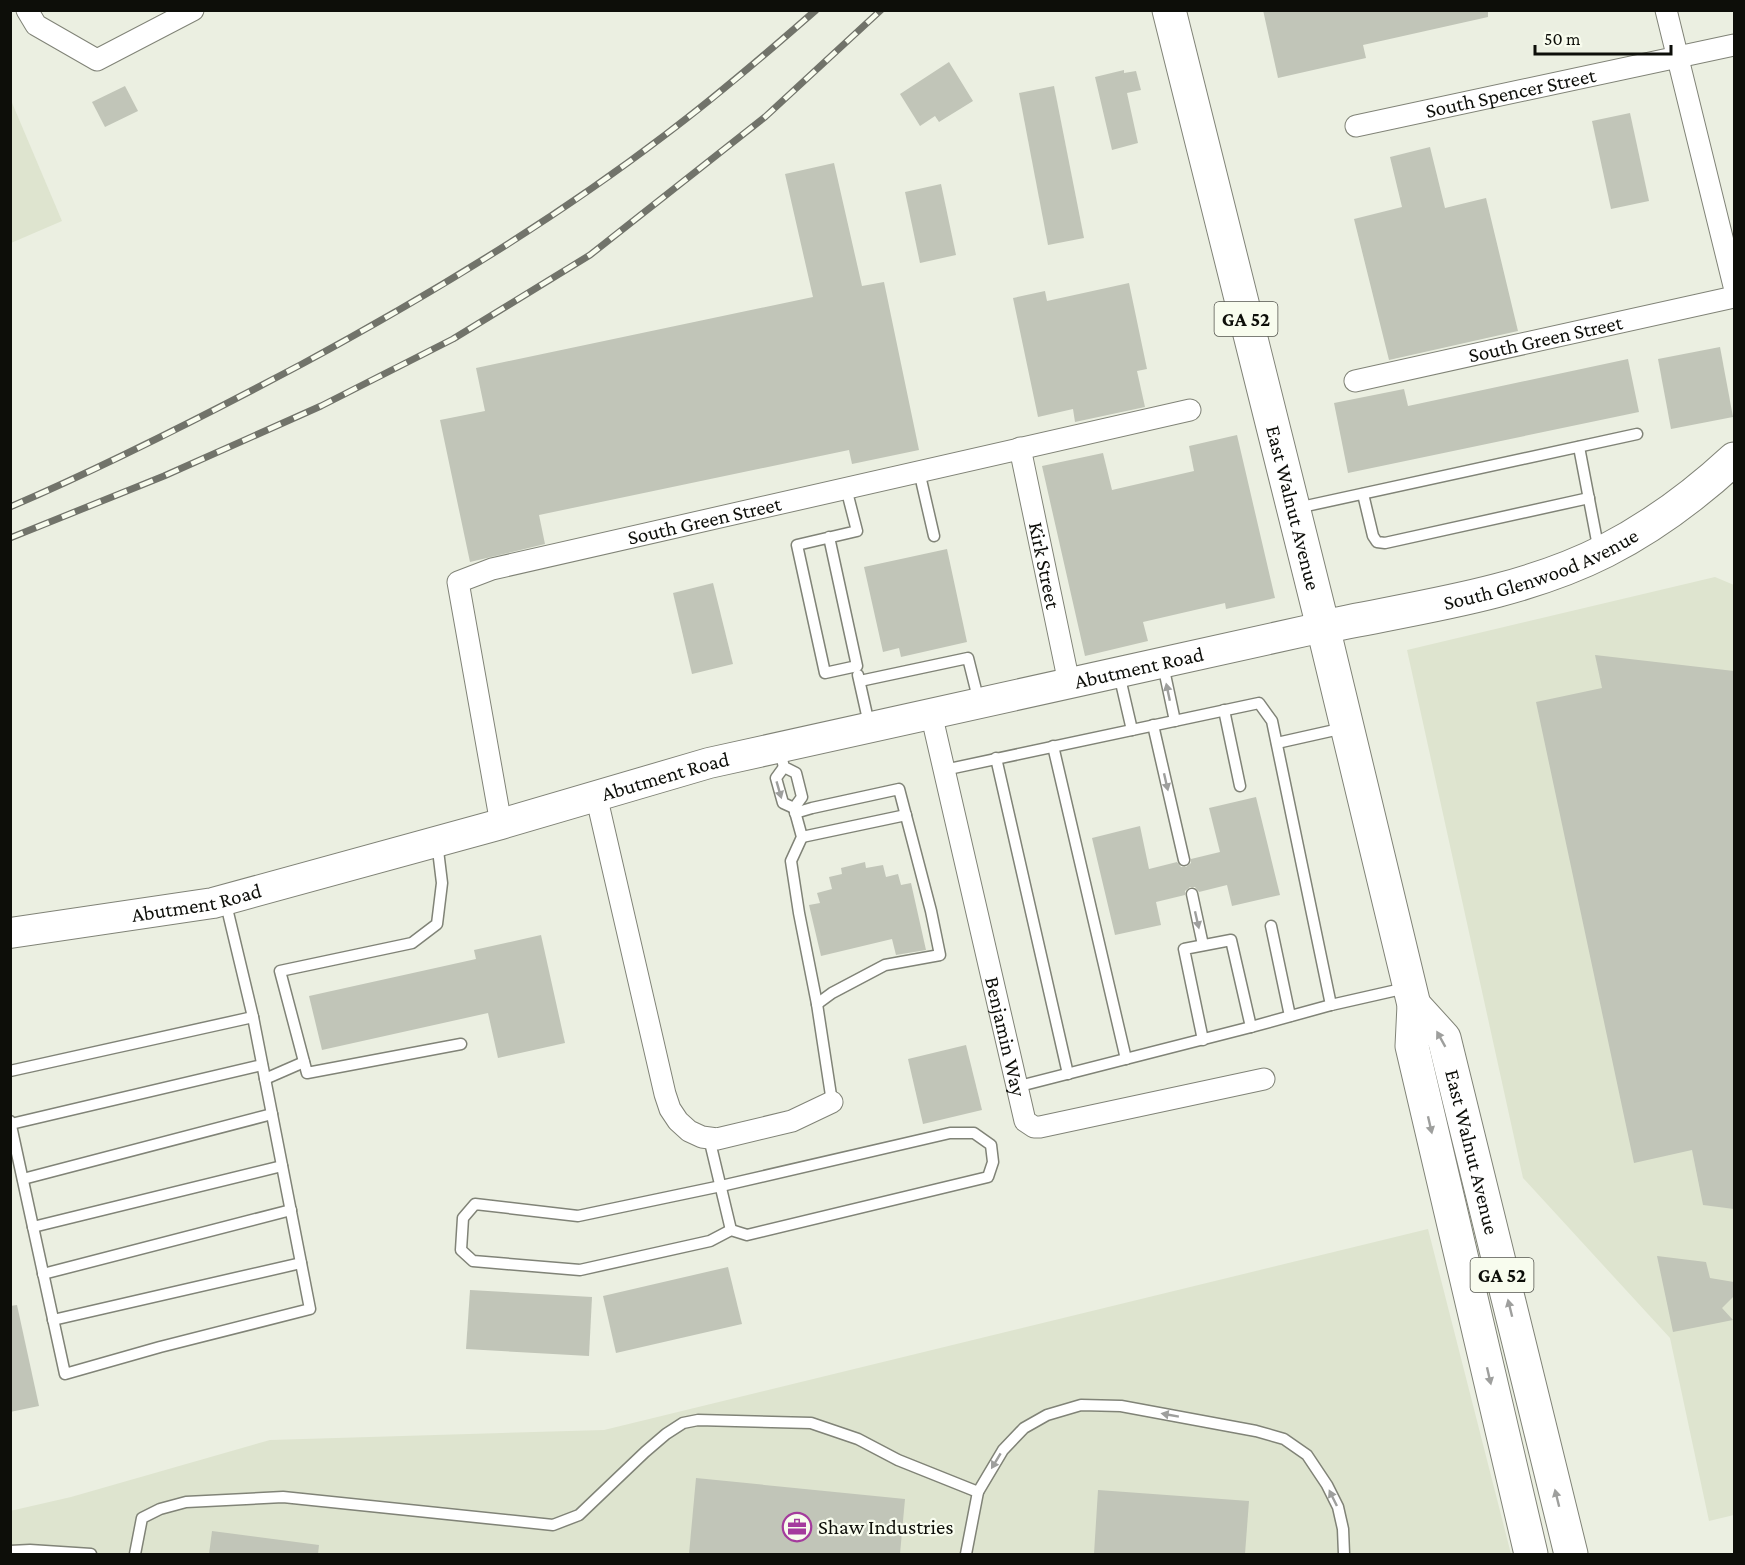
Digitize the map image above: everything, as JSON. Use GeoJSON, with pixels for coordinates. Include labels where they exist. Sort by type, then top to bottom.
{"type":"FeatureCollection","features":[{"type":"Feature","properties":{"kind":"main road","name":"East Walnut Avenue"},"geometry":{"type":"LineString","coordinates":[[1169,10],[1323,627],[1411,996],[1412,1046],[1531,1554]]}},
{"type":"Feature","properties":{"kind":"main road","name":"South Glenwood Avenue"},"geometry":{"type":"LineString","coordinates":[[1323,627],[1500,589],[1545,576],[1603,552],[1658,521],[1734,460]]}},
{"type":"Feature","properties":{"kind":"main road","name":"Abutment Road"},"geometry":{"type":"LineString","coordinates":[[10,933],[225,900],[501,824],[709,763],[782,757],[870,727],[1323,627]]}},
{"type":"Feature","properties":{"kind":"main road","name":"East Walnut Avenue"},"geometry":{"type":"LineString","coordinates":[[1411,996],[1444,1038],[1571,1554]]}},
{"type":"Feature","properties":{"kind":"street"},"geometry":{"type":"LineString","coordinates":[[27,10],[36,26],[97,60],[193,10]]}},
{"type":"Feature","properties":{"kind":"street"},"geometry":{"type":"LineString","coordinates":[[1666,10],[1734,286]]}},
{"type":"Feature","properties":{"kind":"street","name":"South Spencer Street"},"geometry":{"type":"LineString","coordinates":[[1356,126],[1734,45]]}},
{"type":"Feature","properties":{"kind":"street","name":"South Green Street"},"geometry":{"type":"LineString","coordinates":[[1355,381],[1734,297]]}},
{"type":"Feature","properties":{"kind":"street","name":"South Green Street"},"geometry":{"type":"LineString","coordinates":[[501,824],[458,582],[492,569],[1191,410]]}},
{"type":"Feature","properties":{"kind":"street","name":"Kirk Street"},"geometry":{"type":"LineString","coordinates":[[1020,448],[1069,683]]}},
{"type":"Feature","properties":{"kind":"street","name":"Benjamin Way"},"geometry":{"type":"LineString","coordinates":[[931,713],[1025,1121],[1034,1127],[1040,1127],[1264,1079]]}},
{"type":"Feature","properties":{"kind":"street"},"geometry":{"type":"LineString","coordinates":[[596,795],[665,1094],[678,1121],[689,1131],[702,1137],[736,1135],[792,1121],[832,1102]]}},
{"type":"Feature","properties":{"kind":"lane"},"geometry":{"type":"LineString","coordinates":[[1294,509],[1637,434]]}},
{"type":"Feature","properties":{"kind":"lane"},"geometry":{"type":"LineString","coordinates":[[1579,447],[1597,541],[1603,552]]}},
{"type":"Feature","properties":{"kind":"lane"},"geometry":{"type":"LineString","coordinates":[[919,471],[934,536]]}},
{"type":"Feature","properties":{"kind":"lane"},"geometry":{"type":"LineString","coordinates":[[846,488],[856,531],[797,545],[825,673],[857,666]]}},
{"type":"Feature","properties":{"kind":"lane"},"geometry":{"type":"LineString","coordinates":[[1363,494],[1373,536],[1377,542],[1384,543],[1589,498]]}},
{"type":"Feature","properties":{"kind":"lane"},"geometry":{"type":"LineString","coordinates":[[829,537],[870,727]]}},
{"type":"Feature","properties":{"kind":"lane"},"geometry":{"type":"LineString","coordinates":[[860,681],[968,658],[979,703]]}},
{"type":"Feature","properties":{"kind":"lane"},"geometry":{"type":"LineString","coordinates":[[1162,663],[1174,721]]}},
{"type":"Feature","properties":{"kind":"lane"},"geometry":{"type":"LineString","coordinates":[[1119,672],[1132,730]]}},
{"type":"Feature","properties":{"kind":"lane"},"geometry":{"type":"LineString","coordinates":[[944,770],[1259,703],[1272,721],[1332,1005]]}},
{"type":"Feature","properties":{"kind":"lane"},"geometry":{"type":"LineString","coordinates":[[1224,710],[1240,786]]}},
{"type":"Feature","properties":{"kind":"lane"},"geometry":{"type":"LineString","coordinates":[[1153,725],[1184,860]]}},
{"type":"Feature","properties":{"kind":"lane"},"geometry":{"type":"LineString","coordinates":[[1277,742],[1347,727]]}},
{"type":"Feature","properties":{"kind":"lane"},"geometry":{"type":"LineString","coordinates":[[1053,746],[1126,1059]]}},
{"type":"Feature","properties":{"kind":"lane"},"geometry":{"type":"LineString","coordinates":[[782,757],[796,773],[802,797],[795,811]]}},
{"type":"Feature","properties":{"kind":"lane"},"geometry":{"type":"LineString","coordinates":[[782,757],[776,778],[783,803],[795,811],[802,837],[790,861],[817,1004],[832,1102]]}},
{"type":"Feature","properties":{"kind":"lane"},"geometry":{"type":"LineString","coordinates":[[996,759],[1068,1074]]}},
{"type":"Feature","properties":{"kind":"lane"},"geometry":{"type":"LineString","coordinates":[[795,811],[899,789],[931,910],[940,955],[885,965],[832,993],[817,1004]]}},
{"type":"Feature","properties":{"kind":"lane"},"geometry":{"type":"LineString","coordinates":[[802,837],[906,815]]}},
{"type":"Feature","properties":{"kind":"lane"},"geometry":{"type":"LineString","coordinates":[[437,842],[442,884],[437,924],[412,943],[280,971],[307,1073],[461,1044]]}},
{"type":"Feature","properties":{"kind":"lane"},"geometry":{"type":"LineString","coordinates":[[1192,894],[1203,945]]}},
{"type":"Feature","properties":{"kind":"lane"},"geometry":{"type":"LineString","coordinates":[[225,900],[253,1017],[310,1309],[65,1374],[11,1122],[262,1065]]}},
{"type":"Feature","properties":{"kind":"lane"},"geometry":{"type":"LineString","coordinates":[[1271,926],[1290,1016]]}},
{"type":"Feature","properties":{"kind":"lane"},"geometry":{"type":"LineString","coordinates":[[1203,1040],[1184,949],[1231,940],[1251,1028]]}},
{"type":"Feature","properties":{"kind":"lane"},"geometry":{"type":"LineString","coordinates":[[1016,1087],[1251,1028],[1332,1005],[1411,996]]}},
{"type":"Feature","properties":{"kind":"lane"},"geometry":{"type":"LineString","coordinates":[[10,1071],[253,1017]]}},
{"type":"Feature","properties":{"kind":"lane"},"geometry":{"type":"LineString","coordinates":[[265,1079],[304,1062]]}},
{"type":"Feature","properties":{"kind":"lane"},"geometry":{"type":"LineString","coordinates":[[23,1179],[272,1114]]}},
{"type":"Feature","properties":{"kind":"lane"},"geometry":{"type":"LineString","coordinates":[[950,1133],[974,1133],[991,1144],[993,1162],[988,1177],[747,1235],[731,1230],[710,1241],[580,1270],[473,1261],[461,1250],[463,1218],[475,1204],[579,1216],[950,1133]]}},
{"type":"Feature","properties":{"kind":"lane"},"geometry":{"type":"LineString","coordinates":[[709,1138],[731,1230]]}},
{"type":"Feature","properties":{"kind":"lane"},"geometry":{"type":"LineString","coordinates":[[33,1227],[282,1166]]}},
{"type":"Feature","properties":{"kind":"lane"},"geometry":{"type":"LineString","coordinates":[[43,1274],[291,1210]]}},
{"type":"Feature","properties":{"kind":"lane"},"geometry":{"type":"LineString","coordinates":[[53,1320],[301,1263]]}},
{"type":"Feature","properties":{"kind":"lane"},"geometry":{"type":"LineString","coordinates":[[966,1554],[978,1492],[1003,1450],[1024,1428],[1047,1415],[1081,1405],[1121,1406],[1256,1431],[1284,1439],[1307,1455],[1331,1492],[1338,1507],[1343,1529],[1344,1554]]}},
{"type":"Feature","properties":{"kind":"lane"},"geometry":{"type":"LineString","coordinates":[[135,1554],[142,1518],[160,1509],[186,1502],[283,1497],[553,1525],[579,1515],[666,1434],[683,1423],[698,1420],[811,1423],[858,1439],[898,1460],[978,1492]]}},
{"type":"Feature","properties":{"kind":"lane"},"geometry":{"type":"LineString","coordinates":[[10,1551],[91,1554]]}},
{"type":"Feature","properties":{"kind":"shaded area"},"geometry":{"type":"Polygon","coordinates":[[[10,98],[62,221],[11,243],[10,243],[10,98]]]}},
{"type":"Feature","properties":{"kind":"shaded area"},"geometry":{"type":"Polygon","coordinates":[[[1715,577],[1734,585],[1734,1515],[1709,1521],[1670,1338],[1523,1178],[1407,650],[1715,577]]]}},
{"type":"Feature","properties":{"kind":"shaded area"},"geometry":{"type":"Polygon","coordinates":[[[1428,1229],[1511,1554],[11,1554],[10,1511],[71,1497],[270,1440],[604,1430],[1428,1229]]]}},
{"type":"Feature","properties":{"kind":"building"},"geometry":{"type":"Polygon","coordinates":[[[1263,10],[1488,10],[1488,17],[1363,45],[1366,58],[1278,78],[1263,10]]]}},
{"type":"Feature","properties":{"kind":"building"},"geometry":{"type":"Polygon","coordinates":[[[949,62],[973,101],[939,122],[935,116],[920,126],[900,94],[949,62]]]}},
{"type":"Feature","properties":{"kind":"building"},"geometry":{"type":"Polygon","coordinates":[[[1124,70],[1124,73],[1136,71],[1141,90],[1127,93],[1138,143],[1112,150],[1095,77],[1124,70]]]}},
{"type":"Feature","properties":{"kind":"building"},"geometry":{"type":"Polygon","coordinates":[[[125,86],[138,111],[105,127],[92,102],[125,86]]]}},
{"type":"Feature","properties":{"kind":"building"},"geometry":{"type":"Polygon","coordinates":[[[1054,86],[1084,238],[1048,245],[1019,93],[1054,86]]]}},
{"type":"Feature","properties":{"kind":"building"},"geometry":{"type":"Polygon","coordinates":[[[1630,113],[1649,201],[1611,209],[1592,121],[1630,113]]]}},
{"type":"Feature","properties":{"kind":"building"},"geometry":{"type":"Polygon","coordinates":[[[1430,147],[1445,208],[1486,198],[1518,331],[1389,360],[1354,219],[1402,207],[1390,157],[1430,147]]]}},
{"type":"Feature","properties":{"kind":"building"},"geometry":{"type":"Polygon","coordinates":[[[834,163],[862,286],[884,282],[919,450],[852,464],[849,450],[539,515],[545,544],[470,562],[440,420],[485,411],[476,368],[813,297],[785,174],[834,163]]]}},
{"type":"Feature","properties":{"kind":"building"},"geometry":{"type":"Polygon","coordinates":[[[941,184],[956,255],[920,263],[905,192],[941,184]]]}},
{"type":"Feature","properties":{"kind":"building"},"geometry":{"type":"Polygon","coordinates":[[[1129,283],[1147,369],[1137,371],[1145,407],[1075,422],[1073,409],[1038,417],[1013,298],[1045,291],[1047,301],[1129,283]]]}},
{"type":"Feature","properties":{"kind":"building"},"geometry":{"type":"Polygon","coordinates":[[[1720,347],[1733,417],[1671,429],[1658,359],[1720,347]]]}},
{"type":"Feature","properties":{"kind":"building"},"geometry":{"type":"Polygon","coordinates":[[[1628,359],[1639,412],[1348,473],[1334,403],[1404,389],[1408,406],[1628,359]]]}},
{"type":"Feature","properties":{"kind":"building"},"geometry":{"type":"Polygon","coordinates":[[[1237,435],[1275,598],[1226,609],[1225,603],[1143,622],[1148,641],[1085,656],[1042,466],[1103,453],[1112,490],[1194,471],[1189,446],[1237,435]]]}},
{"type":"Feature","properties":{"kind":"building"},"geometry":{"type":"Polygon","coordinates":[[[947,549],[967,642],[901,657],[899,648],[883,652],[864,567],[947,549]]]}},
{"type":"Feature","properties":{"kind":"building"},"geometry":{"type":"Polygon","coordinates":[[[713,583],[733,664],[692,674],[673,593],[713,583]]]}},
{"type":"Feature","properties":{"kind":"building"},"geometry":{"type":"Polygon","coordinates":[[[1595,655],[1734,671],[1734,1209],[1703,1205],[1692,1150],[1634,1163],[1536,702],[1602,688],[1595,655]]]}},
{"type":"Feature","properties":{"kind":"building"},"geometry":{"type":"Polygon","coordinates":[[[1256,797],[1280,895],[1232,906],[1227,885],[1199,892],[1195,887],[1190,887],[1185,891],[1185,895],[1156,902],[1161,925],[1115,935],[1092,838],[1140,826],[1149,869],[1177,862],[1181,867],[1186,867],[1191,863],[1191,859],[1220,852],[1209,808],[1256,797]]]}},
{"type":"Feature","properties":{"kind":"building"},"geometry":{"type":"Polygon","coordinates":[[[865,862],[866,868],[883,865],[886,877],[898,874],[901,885],[911,883],[926,950],[896,955],[892,939],[821,956],[809,905],[820,903],[817,893],[832,889],[829,877],[842,874],[841,868],[865,862]]]}},
{"type":"Feature","properties":{"kind":"building"},"geometry":{"type":"Polygon","coordinates":[[[541,935],[565,1043],[498,1058],[488,1013],[322,1050],[309,996],[476,959],[474,950],[541,935]]]}},
{"type":"Feature","properties":{"kind":"building"},"geometry":{"type":"Polygon","coordinates":[[[966,1045],[982,1110],[923,1124],[908,1059],[966,1045]]]}},
{"type":"Feature","properties":{"kind":"building"},"geometry":{"type":"Polygon","coordinates":[[[1657,1256],[1706,1262],[1710,1278],[1734,1282],[1734,1296],[1722,1308],[1733,1320],[1673,1332],[1657,1256]]]}},
{"type":"Feature","properties":{"kind":"building"},"geometry":{"type":"Polygon","coordinates":[[[728,1267],[742,1324],[616,1353],[603,1296],[728,1267]]]}},
{"type":"Feature","properties":{"kind":"building"},"geometry":{"type":"Polygon","coordinates":[[[470,1290],[592,1297],[589,1356],[466,1349],[470,1290]]]}},
{"type":"Feature","properties":{"kind":"building"},"geometry":{"type":"Polygon","coordinates":[[[17,1305],[39,1406],[10,1412],[10,1306],[17,1305]]]}},
{"type":"Feature","properties":{"kind":"building","name":"Shaw Industries"},"geometry":{"type":"Polygon","coordinates":[[[696,1478],[905,1499],[900,1554],[689,1554],[696,1478]]]}},
{"type":"Feature","properties":{"kind":"building"},"geometry":{"type":"Polygon","coordinates":[[[1098,1490],[1249,1501],[1245,1554],[1094,1554],[1098,1490]]]}},
{"type":"Feature","properties":{"kind":"building"},"geometry":{"type":"Polygon","coordinates":[[[212,1531],[319,1545],[318,1554],[209,1554],[212,1531]]]}},
{"type":"Feature","properties":{"kind":"railway"},"geometry":{"type":"LineString","coordinates":[[10,507],[121,456],[266,383],[396,312],[488,257],[578,198],[665,135],[742,74],[816,10]]}},
{"type":"Feature","properties":{"kind":"railway"},"geometry":{"type":"LineString","coordinates":[[10,538],[164,476],[321,406],[453,339],[590,255],[765,117],[881,10]]}},
{"type":"Feature","properties":{"kind":"place","name":"Shaw Industries"},"geometry":{"type":"Point","coordinates":[797,1527]}}]}
